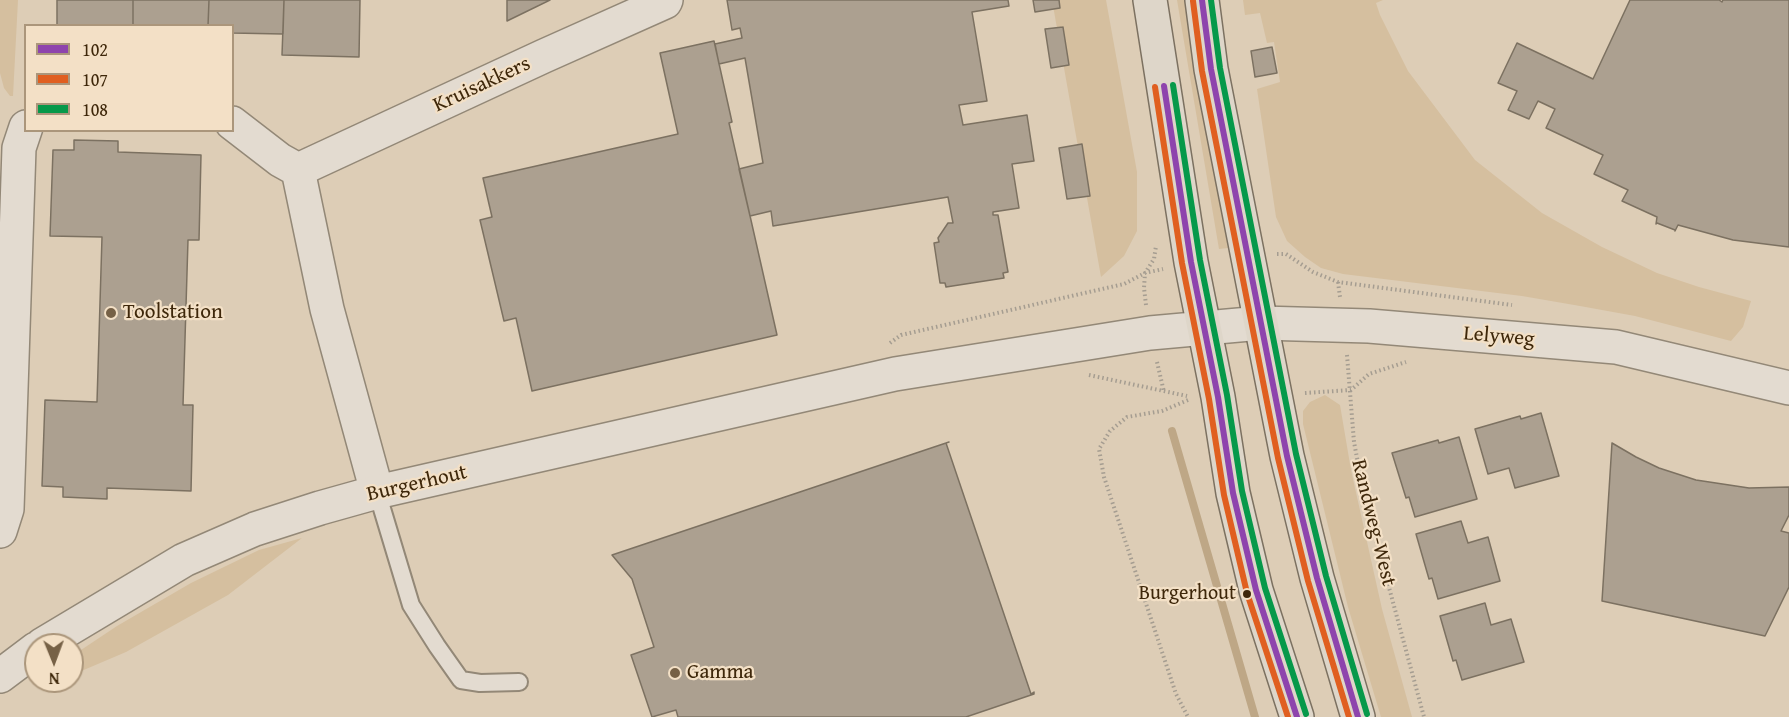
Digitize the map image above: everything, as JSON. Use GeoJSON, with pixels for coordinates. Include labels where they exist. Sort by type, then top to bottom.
{"type":"FeatureCollection","features":[{"type":"Feature","properties":{"kind":"main road"},"geometry":{"type":"LineString","coordinates":[[1150,0],[1191,262],[1218,397],[1235,504],[1256,590],[1297,717]]}},
{"type":"Feature","properties":{"kind":"main road"},"geometry":{"type":"LineString","coordinates":[[1202,0],[1211,69],[1287,456],[1317,579],[1358,717]]}},
{"type":"Feature","properties":{"kind":"street","name":"Kruisakkers"},"geometry":{"type":"LineString","coordinates":[[298,170],[666,0]]}},
{"type":"Feature","properties":{"kind":"street"},"geometry":{"type":"LineString","coordinates":[[234,125],[280,160],[298,170],[327,309],[377,492]]}},
{"type":"Feature","properties":{"kind":"street"},"geometry":{"type":"LineString","coordinates":[[0,531],[7,509],[19,148],[24,132]]}},
{"type":"Feature","properties":{"kind":"street","name":"Lelyweg"},"geometry":{"type":"LineString","coordinates":[[1204,328],[1261,323],[1369,326],[1616,347],[1789,388]]}},
{"type":"Feature","properties":{"kind":"street","name":"Burgerhout"},"geometry":{"type":"LineString","coordinates":[[62,633],[184,560],[255,529],[377,492],[895,374],[1150,333],[1204,328]]}},
{"type":"Feature","properties":{"kind":"street"},"geometry":{"type":"LineString","coordinates":[[0,676],[24,658]]}},
{"type":"Feature","properties":{"kind":"lane"},"geometry":{"type":"LineString","coordinates":[[377,492],[411,606],[461,680],[480,683],[519,682]]}},
{"type":"Feature","properties":{"kind":"path"},"geometry":{"type":"LineString","coordinates":[[1248,256],[1286,254],[1313,272],[1338,282],[1523,306]]}},
{"type":"Feature","properties":{"kind":"path"},"geometry":{"type":"LineString","coordinates":[[883,348],[901,335],[1124,284],[1145,273],[1191,262]]}},
{"type":"Feature","properties":{"kind":"path","name":"Randweg-West"},"geometry":{"type":"LineString","coordinates":[[1344,326],[1354,442],[1364,495],[1424,717]]}},
{"type":"Feature","properties":{"kind":"path"},"geometry":{"type":"LineString","coordinates":[[1188,717],[1176,694],[1104,477],[1099,449],[1110,431],[1127,417],[1162,411],[1194,397]]}},
{"type":"Feature","properties":{"kind":"shaded area"},"geometry":{"type":"Polygon","coordinates":[[[0,0],[18,0],[13,96],[10,96],[4,88],[0,73],[0,0]]]}},
{"type":"Feature","properties":{"kind":"shaded area"},"geometry":{"type":"Polygon","coordinates":[[[1052,0],[1106,0],[1137,172],[1137,231],[1124,256],[1101,277],[1052,0]]]}},
{"type":"Feature","properties":{"kind":"shaded area"},"geometry":{"type":"Polygon","coordinates":[[[1177,0],[1187,0],[1228,248],[1219,249],[1177,0]]]}},
{"type":"Feature","properties":{"kind":"shaded area"},"geometry":{"type":"Polygon","coordinates":[[[1243,0],[1383,0],[1376,3],[1380,15],[1408,71],[1475,160],[1542,213],[1602,247],[1657,273],[1751,301],[1743,327],[1731,341],[1635,316],[1580,306],[1522,296],[1343,274],[1321,268],[1287,241],[1276,217],[1257,89],[1280,82],[1274,42],[1267,43],[1260,13],[1245,15],[1243,0]]]}},
{"type":"Feature","properties":{"kind":"shaded area"},"geometry":{"type":"Polygon","coordinates":[[[1325,395],[1340,405],[1351,470],[1382,609],[1412,717],[1381,717],[1348,607],[1303,424],[1303,411],[1310,402],[1325,395]]]}},
{"type":"Feature","properties":{"kind":"shaded area"},"geometry":{"type":"Polygon","coordinates":[[[302,538],[228,595],[126,652],[84,670],[84,648],[191,583],[259,550],[302,538]]]}},
{"type":"Feature","properties":{"kind":"building"},"geometry":{"type":"Polygon","coordinates":[[[57,0],[133,0],[133,24],[57,24],[57,0]]]}},
{"type":"Feature","properties":{"kind":"building"},"geometry":{"type":"Polygon","coordinates":[[[133,0],[209,0],[208,24],[133,24],[133,0]]]}},
{"type":"Feature","properties":{"kind":"building"},"geometry":{"type":"Polygon","coordinates":[[[209,0],[284,0],[283,34],[234,33],[234,24],[208,24],[209,0]]]}},
{"type":"Feature","properties":{"kind":"building"},"geometry":{"type":"Polygon","coordinates":[[[284,0],[360,0],[359,57],[282,55],[284,0]]]}},
{"type":"Feature","properties":{"kind":"building"},"geometry":{"type":"Polygon","coordinates":[[[507,0],[550,0],[507,21],[507,0]]]}},
{"type":"Feature","properties":{"kind":"building"},"geometry":{"type":"Polygon","coordinates":[[[727,0],[1008,0],[1009,6],[972,12],[987,101],[959,105],[963,125],[1027,115],[1034,161],[1012,164],[1019,208],[993,212],[993,215],[998,215],[1008,272],[1003,273],[1004,278],[946,287],[945,283],[940,283],[934,243],[939,242],[938,238],[948,223],[953,223],[948,197],[773,226],[771,211],[750,216],[739,169],[763,163],[745,58],[719,64],[715,44],[742,38],[740,28],[732,30],[727,0]]]}},
{"type":"Feature","properties":{"kind":"building"},"geometry":{"type":"Polygon","coordinates":[[[1033,0],[1059,0],[1060,8],[1035,12],[1033,0]]]}},
{"type":"Feature","properties":{"kind":"building"},"geometry":{"type":"Polygon","coordinates":[[[1630,0],[1719,0],[1722,2],[1723,0],[1789,0],[1789,247],[1733,240],[1678,225],[1675,231],[1656,224],[1657,217],[1622,201],[1628,190],[1594,174],[1603,155],[1546,128],[1555,109],[1538,101],[1529,119],[1508,110],[1517,91],[1498,83],[1517,43],[1593,79],[1630,0]]]}},
{"type":"Feature","properties":{"kind":"building"},"geometry":{"type":"Polygon","coordinates":[[[1063,27],[1069,65],[1051,68],[1045,29],[1063,27]]]}},
{"type":"Feature","properties":{"kind":"building"},"geometry":{"type":"Polygon","coordinates":[[[714,41],[732,122],[729,123],[777,335],[532,391],[516,318],[504,321],[480,220],[492,217],[483,178],[678,134],[660,53],[714,41]]]}},
{"type":"Feature","properties":{"kind":"building"},"geometry":{"type":"Polygon","coordinates":[[[1272,47],[1277,73],[1255,77],[1251,51],[1272,47]]]}},
{"type":"Feature","properties":{"kind":"building"},"geometry":{"type":"Polygon","coordinates":[[[74,140],[118,141],[118,152],[201,155],[199,240],[188,240],[183,405],[193,405],[191,491],[107,488],[107,499],[63,497],[63,487],[42,486],[45,400],[97,402],[102,237],[50,236],[53,150],[74,150],[74,140]]]}},
{"type":"Feature","properties":{"kind":"building"},"geometry":{"type":"Polygon","coordinates":[[[1082,144],[1090,196],[1067,199],[1059,148],[1082,144]]]}},
{"type":"Feature","properties":{"kind":"building"},"geometry":{"type":"Polygon","coordinates":[[[1541,413],[1559,476],[1515,488],[1509,468],[1488,474],[1475,429],[1520,416],[1521,419],[1541,413]]]}},
{"type":"Feature","properties":{"kind":"building"},"geometry":{"type":"Polygon","coordinates":[[[1459,437],[1477,499],[1415,517],[1409,497],[1406,498],[1392,453],[1438,440],[1439,443],[1459,437]]]}},
{"type":"Feature","properties":{"kind":"building"},"geometry":{"type":"Polygon","coordinates":[[[946,443],[1031,694],[1034,692],[1034,694],[966,717],[678,717],[676,710],[652,717],[631,655],[654,647],[632,579],[612,555],[946,443]]]}},
{"type":"Feature","properties":{"kind":"building"},"geometry":{"type":"Polygon","coordinates":[[[1612,443],[1659,468],[1696,480],[1749,488],[1789,487],[1789,515],[1781,531],[1789,533],[1789,587],[1765,636],[1602,601],[1612,443]]]}},
{"type":"Feature","properties":{"kind":"building"},"geometry":{"type":"Polygon","coordinates":[[[1461,521],[1468,543],[1488,537],[1500,581],[1438,599],[1432,578],[1429,579],[1416,534],[1461,521]]]}},
{"type":"Feature","properties":{"kind":"building"},"geometry":{"type":"Polygon","coordinates":[[[1485,603],[1491,625],[1511,619],[1524,662],[1462,680],[1456,660],[1453,661],[1440,616],[1485,603]]]}},
{"type":"Feature","properties":{"kind":"waterway"},"geometry":{"type":"LineString","coordinates":[[1172,431],[1255,717]]}},
{"type":"Feature","properties":{"kind":"transit line","name":"102"},"geometry":{"type":"LineString","coordinates":[[1202,0],[1211,69],[1287,456],[1317,578],[1358,717]]}},
{"type":"Feature","properties":{"kind":"transit line","name":"108"},"geometry":{"type":"LineString","coordinates":[[1211,0],[1220,68],[1296,454],[1326,576],[1367,714]]}},
{"type":"Feature","properties":{"kind":"transit line","name":"107"},"geometry":{"type":"LineString","coordinates":[[1193,1],[1202,71],[1278,458],[1308,581],[1349,717]]}},
{"type":"Feature","properties":{"kind":"transit line","name":"108"},"geometry":{"type":"LineString","coordinates":[[1173,85],[1200,260],[1227,395],[1242,491],[1265,588],[1306,714]]}},
{"type":"Feature","properties":{"kind":"transit line","name":"102"},"geometry":{"type":"LineString","coordinates":[[1164,86],[1191,262],[1218,397],[1233,493],[1256,590],[1297,717]]}},
{"type":"Feature","properties":{"kind":"transit line","name":"107"},"geometry":{"type":"LineString","coordinates":[[1155,87],[1182,263],[1209,399],[1224,495],[1247,593],[1288,717]]}},
{"type":"Feature","properties":{"kind":"place","name":"Toolstation"},"geometry":{"type":"Point","coordinates":[111,313]}},
{"type":"Feature","properties":{"kind":"place","name":"Burgerhout"},"geometry":{"type":"Point","coordinates":[1247,594]}},
{"type":"Feature","properties":{"kind":"place","name":"Gamma"},"geometry":{"type":"Point","coordinates":[675,673]}}]}
